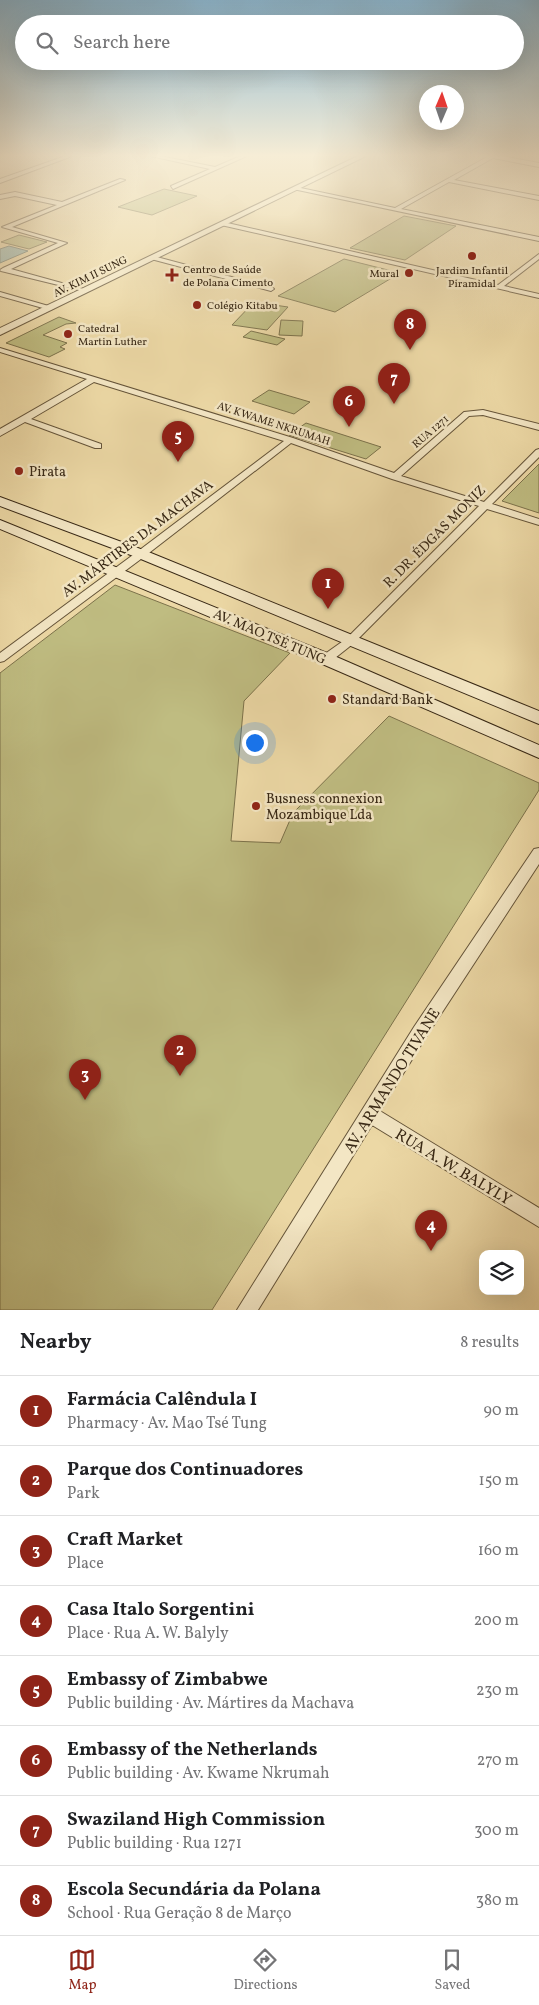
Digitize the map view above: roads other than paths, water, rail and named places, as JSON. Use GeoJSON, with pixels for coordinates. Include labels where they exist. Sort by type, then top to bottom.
{"type":"FeatureCollection","features":[{"type":"Feature","properties":{"kind":"main road","name":"AV. MAO TSÉ TUNG"},"geometry":{"type":"LineString","coordinates":[[0,501],[141,554],[539,718]]}},
{"type":"Feature","properties":{"kind":"main road","name":"AV. MAO TSÉ TUNG"},"geometry":{"type":"LineString","coordinates":[[0,524],[326,659],[539,752]]}},
{"type":"Feature","properties":{"kind":"street"},"geometry":{"type":"LineString","coordinates":[[4,226],[30,216]]}},
{"type":"Feature","properties":{"kind":"street","name":"AV. KIM II SUNG"},"geometry":{"type":"LineString","coordinates":[[0,332],[238,216]]}},
{"type":"Feature","properties":{"kind":"street"},"geometry":{"type":"LineString","coordinates":[[435,216],[539,238]]}},
{"type":"Feature","properties":{"kind":"street"},"geometry":{"type":"LineString","coordinates":[[224,224],[539,296]]}},
{"type":"Feature","properties":{"kind":"street"},"geometry":{"type":"LineString","coordinates":[[3,270],[64,243],[4,226]]}},
{"type":"Feature","properties":{"kind":"street"},"geometry":{"type":"LineString","coordinates":[[499,287],[539,256]]}},
{"type":"Feature","properties":{"kind":"street"},"geometry":{"type":"LineString","coordinates":[[153,258],[271,289]]}},
{"type":"Feature","properties":{"kind":"street"},"geometry":{"type":"LineString","coordinates":[[3,270],[85,291]]}},
{"type":"Feature","properties":{"kind":"street"},"geometry":{"type":"LineString","coordinates":[[0,294],[50,308]]}},
{"type":"Feature","properties":{"kind":"street","name":"AV. KWAME NKRUMAH"},"geometry":{"type":"LineString","coordinates":[[0,350],[290,440],[395,477],[539,522]]}},
{"type":"Feature","properties":{"kind":"street"},"geometry":{"type":"LineString","coordinates":[[0,433],[93,379]]}},
{"type":"Feature","properties":{"kind":"street","name":"RUA 1271"},"geometry":{"type":"LineString","coordinates":[[395,477],[466,414],[483,412],[539,427]]}},
{"type":"Feature","properties":{"kind":"street"},"geometry":{"type":"LineString","coordinates":[[24,419],[98,446]]}},
{"type":"Feature","properties":{"kind":"street","name":"AV. MÁRTIRES DA MACHAVA"},"geometry":{"type":"LineString","coordinates":[[0,658],[141,554],[290,440]]}},
{"type":"Feature","properties":{"kind":"street","name":"R. DR. ÉDGAS MONIZ"},"geometry":{"type":"LineString","coordinates":[[326,659],[350,641],[539,452]]}},
{"type":"Feature","properties":{"kind":"street","name":"AV. ARMANDO TIVANE"},"geometry":{"type":"LineString","coordinates":[[247,1310],[420,1032],[539,852]]}},
{"type":"Feature","properties":{"kind":"street","name":"RUA A. W. BALYLY"},"geometry":{"type":"LineString","coordinates":[[369,1114],[539,1218]]}},
{"type":"Feature","properties":{"kind":"water"},"geometry":{"type":"Polygon","coordinates":[[[9,246],[28,251],[0,263],[0,249],[9,246]]]}},
{"type":"Feature","properties":{"kind":"place","name":"Jardim Infantil Piramidal"},"geometry":{"type":"Point","coordinates":[472,256]}},
{"type":"Feature","properties":{"kind":"place","name":"Mural"},"geometry":{"type":"Point","coordinates":[409,273]}},
{"type":"Feature","properties":{"kind":"place","name":"Centro de Saúde de Polana Cimento"},"geometry":{"type":"Point","coordinates":[172,275]}},
{"type":"Feature","properties":{"kind":"place","name":"Colégio Kitabu"},"geometry":{"type":"Point","coordinates":[197,305]}},
{"type":"Feature","properties":{"kind":"place","name":"Catedral Martin Luther"},"geometry":{"type":"Point","coordinates":[68,334]}},
{"type":"Feature","properties":{"kind":"place","name":"Escola Secundária da Polana"},"geometry":{"type":"Point","coordinates":[410,350]}},
{"type":"Feature","properties":{"kind":"place","name":"Swaziland High Commission"},"geometry":{"type":"Point","coordinates":[394,404]}},
{"type":"Feature","properties":{"kind":"place","name":"Embassy of the Netherlands"},"geometry":{"type":"Point","coordinates":[349,427]}},
{"type":"Feature","properties":{"kind":"place","name":"Embassy of Zimbabwe"},"geometry":{"type":"Point","coordinates":[178,462]}},
{"type":"Feature","properties":{"kind":"place","name":"Pirata"},"geometry":{"type":"Point","coordinates":[19,471]}},
{"type":"Feature","properties":{"kind":"place","name":"Farmácia Calêndula I"},"geometry":{"type":"Point","coordinates":[328,609]}},
{"type":"Feature","properties":{"kind":"place","name":"Standard Bank"},"geometry":{"type":"Point","coordinates":[332,699]}},
{"type":"Feature","properties":{"kind":"place","name":"Busness connexion Mozambique Lda"},"geometry":{"type":"Point","coordinates":[256,806]}},
{"type":"Feature","properties":{"kind":"place","name":"Parque dos Continuadores"},"geometry":{"type":"Point","coordinates":[180,1076]}},
{"type":"Feature","properties":{"kind":"place","name":"Craft Market"},"geometry":{"type":"Point","coordinates":[85,1100]}},
{"type":"Feature","properties":{"kind":"place","name":"Casa Italo Sorgentini"},"geometry":{"type":"Point","coordinates":[431,1251]}}]}
